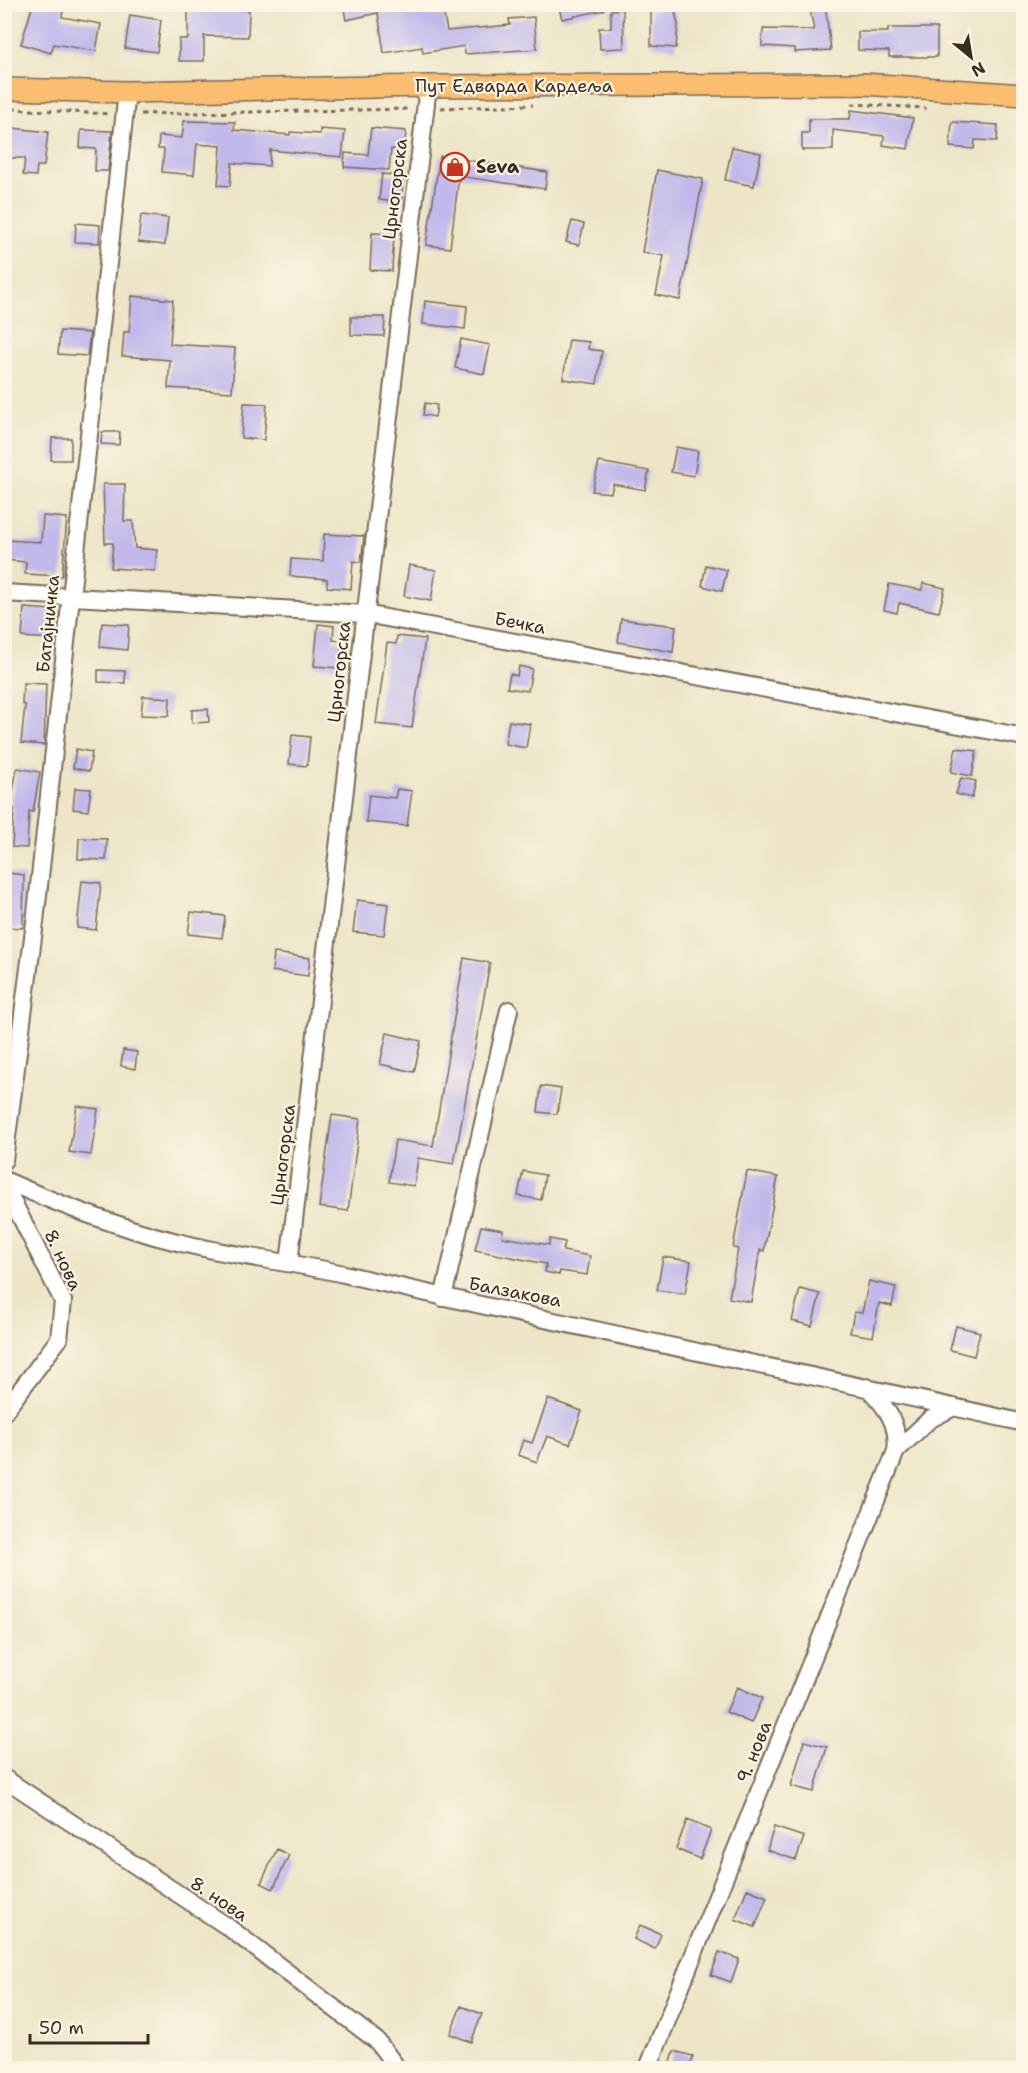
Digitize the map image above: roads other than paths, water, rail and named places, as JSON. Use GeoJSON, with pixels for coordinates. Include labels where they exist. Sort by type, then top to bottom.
{"type":"FeatureCollection","features":[{"type":"Feature","properties":{"kind":"main road","name":"Пут Едварда Кардеља"},"geometry":{"type":"LineString","coordinates":[[4,89],[127,92],[428,86],[864,84],[1023,95]]}},
{"type":"Feature","properties":{"kind":"street","name":"Црногорска"},"geometry":{"type":"LineString","coordinates":[[289,1263],[428,86]]}},
{"type":"Feature","properties":{"kind":"street","name":"Батајничка"},"geometry":{"type":"LineString","coordinates":[[4,1160],[35,922],[127,92]]}},
{"type":"Feature","properties":{"kind":"street","name":"Бечка"},"geometry":{"type":"LineString","coordinates":[[4,593],[365,614],[1023,737]]}},
{"type":"Feature","properties":{"kind":"street"},"geometry":{"type":"LineString","coordinates":[[443,1298],[509,1010]]}},
{"type":"Feature","properties":{"kind":"street","name":"Балзакова"},"geometry":{"type":"LineString","coordinates":[[4,1182],[126,1227],[198,1247],[289,1263],[443,1298],[867,1387],[1023,1423]]}},
{"type":"Feature","properties":{"kind":"street","name":"8. нова"},"geometry":{"type":"LineString","coordinates":[[4,1182],[63,1301],[60,1339],[4,1412]]}},
{"type":"Feature","properties":{"kind":"street"},"geometry":{"type":"LineString","coordinates":[[867,1387],[889,1414],[897,1441],[896,1451]]}},
{"type":"Feature","properties":{"kind":"street","name":"9. нова"},"geometry":{"type":"LineString","coordinates":[[648,2068],[896,1451],[929,1420],[954,1407]]}},
{"type":"Feature","properties":{"kind":"street","name":"8. нова"},"geometry":{"type":"LineString","coordinates":[[4,1778],[228,1927],[377,2041],[397,2068]]}},
{"type":"Feature","properties":{"kind":"place","name":"Seva"},"geometry":{"type":"Point","coordinates":[455,167]}}]}
